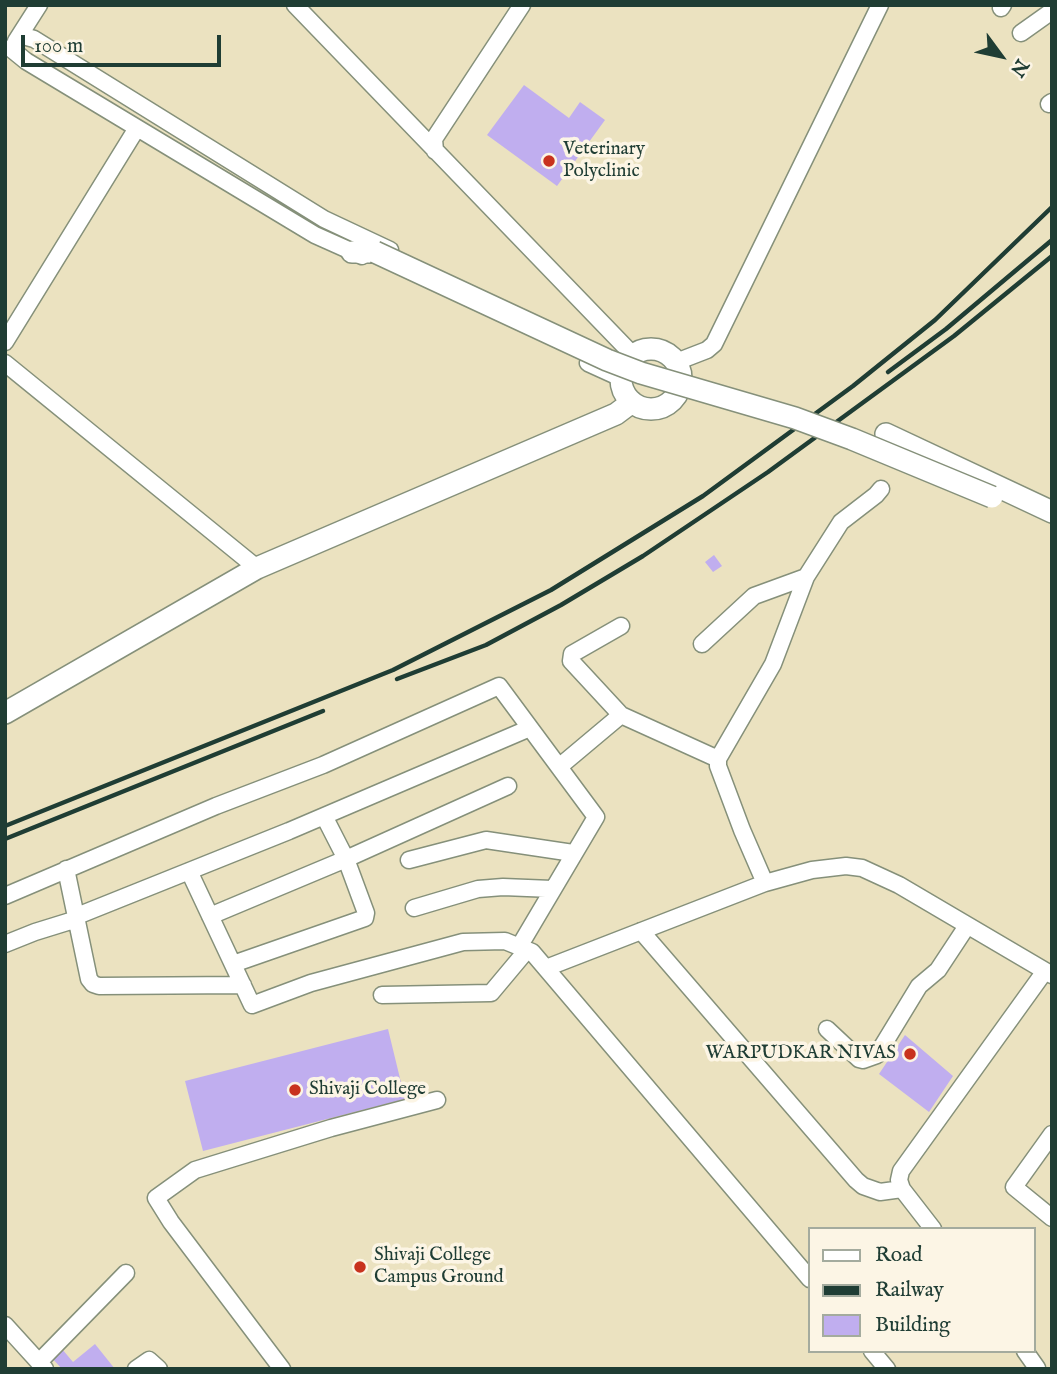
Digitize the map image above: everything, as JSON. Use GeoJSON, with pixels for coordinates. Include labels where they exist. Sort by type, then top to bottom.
{"type":"FeatureCollection","features":[{"type":"Feature","properties":{"kind":"main road"},"geometry":{"type":"LineString","coordinates":[[356,244],[618,365],[795,418],[852,439],[1052,523]]}},
{"type":"Feature","properties":{"kind":"main road"},"geometry":{"type":"LineString","coordinates":[[650,348],[667,353],[676,362],[681,375],[681,384],[673,400],[657,409],[639,407],[632,402],[622,387],[627,364],[650,348]]}},
{"type":"Feature","properties":{"kind":"main road"},"geometry":{"type":"LineString","coordinates":[[5,713],[257,568],[616,414],[632,402]]}},
{"type":"Feature","properties":{"kind":"main road"},"geometry":{"type":"LineString","coordinates":[[886,434],[1052,512]]}},
{"type":"Feature","properties":{"kind":"street"},"geometry":{"type":"LineString","coordinates":[[12,46],[39,5]]}},
{"type":"Feature","properties":{"kind":"street"},"geometry":{"type":"LineString","coordinates":[[295,5],[435,151],[627,364]]}},
{"type":"Feature","properties":{"kind":"street"},"geometry":{"type":"LineString","coordinates":[[435,151],[434,139],[522,5]]}},
{"type":"Feature","properties":{"kind":"street"},"geometry":{"type":"LineString","coordinates":[[676,362],[714,344],[880,5]]}},
{"type":"Feature","properties":{"kind":"street"},"geometry":{"type":"LineString","coordinates":[[1021,33],[1052,10]]}},
{"type":"Feature","properties":{"kind":"street"},"geometry":{"type":"LineString","coordinates":[[12,46],[34,39],[324,219],[356,244]]}},
{"type":"Feature","properties":{"kind":"street"},"geometry":{"type":"LineString","coordinates":[[12,46],[26,61],[315,235],[356,244],[627,364]]}},
{"type":"Feature","properties":{"kind":"street"},"geometry":{"type":"LineString","coordinates":[[5,342],[136,128]]}},
{"type":"Feature","properties":{"kind":"street"},"geometry":{"type":"LineString","coordinates":[[5,363],[257,568]]}},
{"type":"Feature","properties":{"kind":"street"},"geometry":{"type":"LineString","coordinates":[[765,883],[737,817],[718,766],[718,759],[773,664],[806,577],[841,522],[881,489]]}},
{"type":"Feature","properties":{"kind":"street"},"geometry":{"type":"LineString","coordinates":[[702,644],[754,596],[806,577]]}},
{"type":"Feature","properties":{"kind":"street"},"geometry":{"type":"LineString","coordinates":[[621,626],[570,657],[571,661],[621,715],[718,759]]}},
{"type":"Feature","properties":{"kind":"street"},"geometry":{"type":"LineString","coordinates":[[5,896],[216,806],[323,765],[499,685],[596,817],[552,889],[523,948],[491,993],[382,995]]}},
{"type":"Feature","properties":{"kind":"street"},"geometry":{"type":"LineString","coordinates":[[559,767],[621,715]]}},
{"type":"Feature","properties":{"kind":"street"},"geometry":{"type":"LineString","coordinates":[[5,944],[324,816],[530,728]]}},
{"type":"Feature","properties":{"kind":"street"},"geometry":{"type":"LineString","coordinates":[[210,916],[346,859],[508,786]]}},
{"type":"Feature","properties":{"kind":"street"},"geometry":{"type":"LineString","coordinates":[[233,964],[365,918],[366,913],[346,859],[324,816]]}},
{"type":"Feature","properties":{"kind":"street"},"geometry":{"type":"LineString","coordinates":[[409,860],[486,840],[573,853]]}},
{"type":"Feature","properties":{"kind":"street"},"geometry":{"type":"LineString","coordinates":[[546,968],[765,883],[831,867],[862,868],[899,885],[1048,973],[901,1171],[899,1181],[902,1189],[931,1227]]}},
{"type":"Feature","properties":{"kind":"street"},"geometry":{"type":"LineString","coordinates":[[66,869],[89,979],[93,984],[243,985]]}},
{"type":"Feature","properties":{"kind":"street"},"geometry":{"type":"LineString","coordinates":[[189,871],[252,1005],[311,983],[463,942],[505,942],[532,952],[808,1277]]}},
{"type":"Feature","properties":{"kind":"street"},"geometry":{"type":"LineString","coordinates":[[414,908],[478,889],[552,889]]}},
{"type":"Feature","properties":{"kind":"street"},"geometry":{"type":"LineString","coordinates":[[827,1029],[859,1059],[877,1055],[919,986],[938,970],[967,926]]}},
{"type":"Feature","properties":{"kind":"street"},"geometry":{"type":"LineString","coordinates":[[641,931],[856,1180],[863,1186],[880,1192],[902,1189]]}},
{"type":"Feature","properties":{"kind":"street"},"geometry":{"type":"LineString","coordinates":[[282,1369],[171,1222],[156,1198],[195,1170],[331,1128],[437,1100]]}},
{"type":"Feature","properties":{"kind":"street"},"geometry":{"type":"LineString","coordinates":[[1052,1134],[1014,1187],[1052,1218]]}},
{"type":"Feature","properties":{"kind":"street"},"geometry":{"type":"LineString","coordinates":[[5,1325],[42,1365],[126,1273]]}},
{"type":"Feature","properties":{"kind":"street"},"geometry":{"type":"LineString","coordinates":[[874,1353],[887,1369]]}},
{"type":"Feature","properties":{"kind":"street"},"geometry":{"type":"LineString","coordinates":[[1027,1353],[1041,1366]]}},
{"type":"Feature","properties":{"kind":"street"},"geometry":{"type":"LineString","coordinates":[[136,1369],[149,1360],[159,1369]]}},
{"type":"Feature","properties":{"kind":"building","name":"Veterinary Polyclinic"},"geometry":{"type":"Polygon","coordinates":[[[524,85],[569,118],[580,102],[605,120],[557,186],[487,135],[524,85]]]}},
{"type":"Feature","properties":{"kind":"building"},"geometry":{"type":"Polygon","coordinates":[[[714,555],[722,566],[713,572],[705,562],[714,555]]]}},
{"type":"Feature","properties":{"kind":"building","name":"Shivaji College"},"geometry":{"type":"Polygon","coordinates":[[[388,1029],[405,1099],[203,1151],[185,1081],[388,1029]]]}},
{"type":"Feature","properties":{"kind":"building","name":"WARPUDKAR NIVAS"},"geometry":{"type":"Polygon","coordinates":[[[905,1035],[953,1076],[929,1112],[879,1074],[905,1035]]]}},
{"type":"Feature","properties":{"kind":"building"},"geometry":{"type":"Polygon","coordinates":[[[95,1344],[115,1369],[62,1369],[51,1357],[62,1349],[73,1362],[95,1344]]]}},
{"type":"Feature","properties":{"kind":"railway"},"geometry":{"type":"LineString","coordinates":[[5,826],[393,670],[551,590],[703,496],[853,386],[935,320],[1052,207]]}},
{"type":"Feature","properties":{"kind":"railway"},"geometry":{"type":"LineString","coordinates":[[888,372],[946,329],[1052,240]]}},
{"type":"Feature","properties":{"kind":"railway"},"geometry":{"type":"LineString","coordinates":[[397,679],[486,645],[561,605],[643,556],[768,472],[954,336],[1052,256]]}},
{"type":"Feature","properties":{"kind":"railway"},"geometry":{"type":"LineString","coordinates":[[5,839],[323,711]]}},
{"type":"Feature","properties":{"kind":"place","name":"Veterinary Polyclinic"},"geometry":{"type":"Point","coordinates":[549,161]}},
{"type":"Feature","properties":{"kind":"place","name":"WARPUDKAR NIVAS"},"geometry":{"type":"Point","coordinates":[910,1054]}},
{"type":"Feature","properties":{"kind":"place","name":"Shivaji College"},"geometry":{"type":"Point","coordinates":[295,1090]}},
{"type":"Feature","properties":{"kind":"place","name":"Shivaji College Campus Ground"},"geometry":{"type":"Point","coordinates":[360,1267]}}]}
